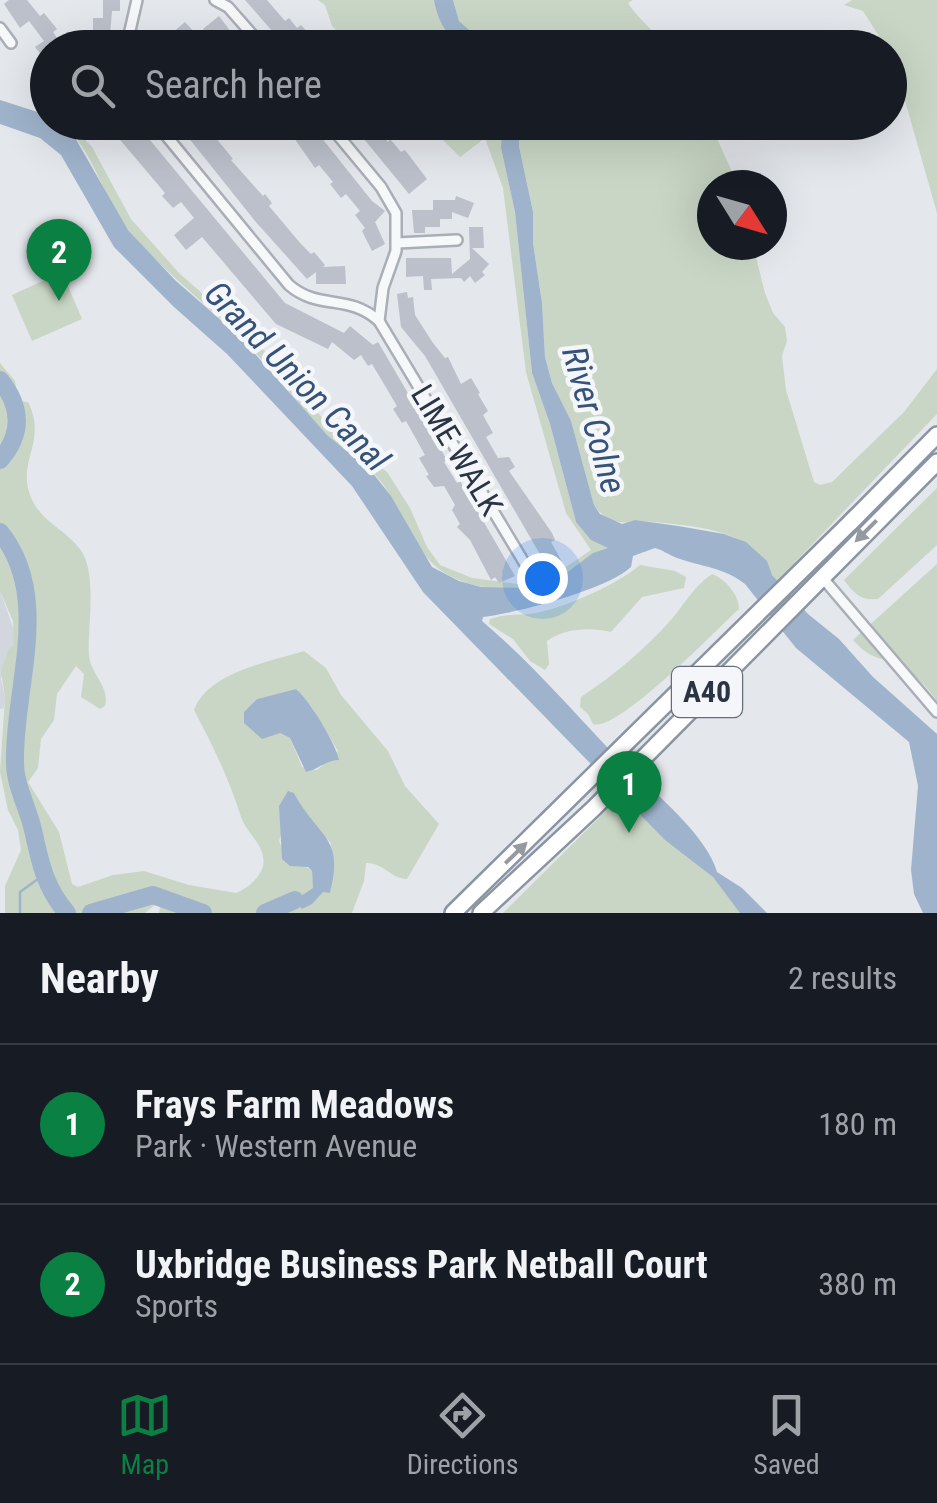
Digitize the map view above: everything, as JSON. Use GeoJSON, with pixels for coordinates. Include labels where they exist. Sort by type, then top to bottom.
{"type":"FeatureCollection","features":[{"type":"Feature","properties":{"kind":"highway","name":"A40"},"geometry":{"type":"LineString","coordinates":[[481,913],[594,808],[772,626],[850,523],[937,431]]}},
{"type":"Feature","properties":{"kind":"highway","name":"A40"},"geometry":{"type":"LineString","coordinates":[[453,913],[757,614],[802,583],[821,576],[937,462]]}},
{"type":"Feature","properties":{"kind":"street"},"geometry":{"type":"LineString","coordinates":[[130,30],[137,0]]}},
{"type":"Feature","properties":{"kind":"street"},"geometry":{"type":"LineString","coordinates":[[215,0],[228,6],[249,30]]}},
{"type":"Feature","properties":{"kind":"street"},"geometry":{"type":"LineString","coordinates":[[0,28],[11,43]]}},
{"type":"Feature","properties":{"kind":"street"},"geometry":{"type":"LineString","coordinates":[[170,140],[296,291],[315,300],[356,305],[380,321],[383,288],[397,243],[397,221],[391,202],[341,140]]}},
{"type":"Feature","properties":{"kind":"street"},"geometry":{"type":"LineString","coordinates":[[397,243],[456,240]]}},
{"type":"Feature","properties":{"kind":"street","name":"LIME WALK"},"geometry":{"type":"LineString","coordinates":[[380,321],[534,579]]}},
{"type":"Feature","properties":{"kind":"street"},"geometry":{"type":"LineString","coordinates":[[821,576],[937,712]]}},
{"type":"Feature","properties":{"kind":"shaded area"},"geometry":{"type":"Polygon","coordinates":[[[0,591],[15,633],[1,679],[5,698],[4,708],[0,709],[0,591]]]}},
{"type":"Feature","properties":{"kind":"green space"},"geometry":{"type":"Polygon","coordinates":[[[318,0],[434,0],[449,30],[336,30],[325,5],[318,0]]]}},
{"type":"Feature","properties":{"kind":"green space"},"geometry":{"type":"Polygon","coordinates":[[[453,0],[633,0],[628,3],[652,30],[469,30],[459,21],[453,0]]]}},
{"type":"Feature","properties":{"kind":"green space"},"geometry":{"type":"Polygon","coordinates":[[[852,0],[937,0],[937,213],[907,108],[907,30],[875,30],[863,11],[844,5],[852,0]]]}},
{"type":"Feature","properties":{"kind":"green space"},"geometry":{"type":"Polygon","coordinates":[[[78,140],[85,140],[92,147],[131,219],[179,273],[255,340],[336,434],[387,472],[440,565],[472,578],[518,584],[554,575],[591,550],[566,513],[526,372],[503,188],[486,140],[501,140],[515,212],[532,373],[576,522],[610,548],[556,580],[526,588],[484,587],[445,573],[421,549],[377,477],[326,434],[251,349],[130,232],[78,140]]]}},
{"type":"Feature","properties":{"kind":"green space"},"geometry":{"type":"Polygon","coordinates":[[[443,140],[482,140],[460,157],[443,140]]]}},
{"type":"Feature","properties":{"kind":"green space"},"geometry":{"type":"Polygon","coordinates":[[[519,140],[718,140],[731,170],[697,170],[697,260],[757,260],[773,313],[785,327],[787,341],[782,356],[786,390],[814,482],[832,482],[904,412],[937,369],[937,414],[777,581],[755,550],[731,536],[680,525],[611,520],[594,505],[571,422],[552,383],[545,357],[533,212],[519,140]]]}},
{"type":"Feature","properties":{"kind":"green space"},"geometry":{"type":"Polygon","coordinates":[[[62,272],[82,319],[32,341],[12,295],[62,272]]]}},
{"type":"Feature","properties":{"kind":"green space"},"geometry":{"type":"Polygon","coordinates":[[[0,363],[15,381],[18,401],[28,402],[33,415],[34,438],[27,480],[33,502],[80,549],[89,571],[89,656],[105,692],[105,706],[100,709],[81,697],[84,674],[76,666],[57,694],[54,720],[41,739],[38,768],[28,782],[59,832],[72,884],[78,887],[113,875],[144,871],[189,885],[236,893],[252,883],[263,866],[262,852],[244,823],[194,710],[212,686],[226,678],[304,651],[326,668],[341,695],[388,751],[405,786],[439,824],[407,879],[366,863],[352,913],[159,913],[157,903],[145,913],[5,913],[5,886],[21,850],[0,772],[5,698],[1,672],[8,650],[14,645],[13,621],[0,591],[0,363]],[[297,689],[257,699],[280,733],[290,738],[302,767],[317,770],[338,751],[297,689]],[[294,793],[279,841],[290,866],[303,865],[312,871],[314,898],[323,891],[331,843],[308,819],[294,793]]]}},
{"type":"Feature","properties":{"kind":"green space"},"geometry":{"type":"Polygon","coordinates":[[[937,488],[937,545],[878,599],[858,595],[844,580],[937,488]]]}},
{"type":"Feature","properties":{"kind":"green space"},"geometry":{"type":"Polygon","coordinates":[[[937,564],[937,701],[912,674],[871,655],[853,640],[937,564]]]}},
{"type":"Feature","properties":{"kind":"green space"},"geometry":{"type":"Polygon","coordinates":[[[640,565],[675,571],[686,577],[684,588],[642,597],[611,632],[578,630],[547,641],[549,664],[545,670],[530,661],[513,639],[489,624],[495,617],[542,612],[572,602],[617,581],[640,565]]]}},
{"type":"Feature","properties":{"kind":"green space"},"geometry":{"type":"Polygon","coordinates":[[[712,574],[730,588],[739,609],[644,697],[605,723],[593,724],[580,707],[581,697],[650,642],[712,574]]]}},
{"type":"Feature","properties":{"kind":"green space"},"geometry":{"type":"Polygon","coordinates":[[[630,787],[753,913],[503,913],[630,787]]]}},
{"type":"Feature","properties":{"kind":"water"},"geometry":{"type":"Polygon","coordinates":[[[434,0],[453,0],[459,21],[469,30],[445,30],[434,0]]]}},
{"type":"Feature","properties":{"kind":"water"},"geometry":{"type":"Polygon","coordinates":[[[0,100],[30,110],[30,134],[0,124],[0,100]]]}},
{"type":"Feature","properties":{"kind":"water"},"geometry":{"type":"Polygon","coordinates":[[[42,140],[76,140],[128,230],[175,280],[240,337],[327,435],[372,472],[391,496],[432,567],[481,587],[525,588],[561,577],[593,553],[608,548],[591,540],[576,522],[532,373],[515,212],[501,148],[501,140],[519,140],[533,212],[545,357],[552,383],[571,421],[594,505],[600,514],[622,524],[635,520],[678,526],[746,542],[767,561],[772,575],[808,614],[937,734],[937,913],[923,913],[914,894],[911,870],[918,786],[909,742],[796,648],[737,578],[655,548],[633,556],[631,567],[603,584],[539,605],[483,617],[482,621],[685,822],[717,872],[742,888],[767,913],[740,913],[713,877],[665,840],[423,592],[352,486],[227,354],[114,247],[61,155],[42,140]]]}},
{"type":"Feature","properties":{"kind":"water"},"geometry":{"type":"Polygon","coordinates":[[[296,689],[321,722],[339,760],[306,772],[290,738],[280,733],[262,739],[244,723],[244,712],[257,699],[296,689]]]}},
{"type":"Feature","properties":{"kind":"water"},"geometry":{"type":"Polygon","coordinates":[[[288,791],[294,793],[327,838],[334,860],[330,893],[323,892],[302,909],[295,900],[313,888],[312,871],[308,867],[290,866],[282,859],[279,806],[288,791]]]}},
{"type":"Feature","properties":{"kind":"building"},"geometry":{"type":"Polygon","coordinates":[[[9,0],[27,0],[57,29],[36,30],[29,21],[20,28],[4,4],[9,0]]]}},
{"type":"Feature","properties":{"kind":"building"},"geometry":{"type":"Polygon","coordinates":[[[103,0],[120,0],[120,11],[112,11],[110,30],[93,30],[93,18],[103,18],[103,0]]]}},
{"type":"Feature","properties":{"kind":"building"},"geometry":{"type":"Polygon","coordinates":[[[245,0],[267,0],[285,21],[289,18],[297,28],[301,25],[306,30],[271,30],[245,0]]]}},
{"type":"Feature","properties":{"kind":"building"},"geometry":{"type":"Polygon","coordinates":[[[219,16],[230,30],[204,30],[219,16]]]}},
{"type":"Feature","properties":{"kind":"building"},"geometry":{"type":"Polygon","coordinates":[[[185,22],[192,30],[176,30],[185,22]]]}},
{"type":"Feature","properties":{"kind":"building"},"geometry":{"type":"Polygon","coordinates":[[[120,140],[150,140],[285,303],[344,333],[350,326],[373,345],[378,342],[447,460],[444,462],[457,483],[460,481],[515,576],[499,583],[495,577],[491,580],[470,540],[457,527],[460,524],[452,510],[455,505],[444,486],[434,487],[426,476],[429,475],[419,458],[425,455],[406,421],[402,423],[393,409],[397,406],[372,364],[368,366],[361,355],[354,360],[332,342],[328,349],[276,324],[202,237],[186,250],[174,235],[194,218],[181,202],[173,208],[162,196],[165,193],[120,140]]]}},
{"type":"Feature","properties":{"kind":"building"},"geometry":{"type":"Polygon","coordinates":[[[190,140],[218,140],[323,267],[345,266],[346,284],[316,284],[316,272],[307,279],[190,140]]]}},
{"type":"Feature","properties":{"kind":"building"},"geometry":{"type":"Polygon","coordinates":[[[296,140],[323,140],[372,201],[385,211],[375,222],[385,244],[372,251],[362,231],[365,228],[355,215],[360,211],[346,194],[341,198],[319,165],[315,168],[296,140]]]}},
{"type":"Feature","properties":{"kind":"building"},"geometry":{"type":"Polygon","coordinates":[[[365,140],[391,140],[401,152],[405,150],[427,179],[409,194],[365,140]]]}},
{"type":"Feature","properties":{"kind":"building"},"geometry":{"type":"Polygon","coordinates":[[[456,196],[474,203],[468,218],[452,212],[452,219],[440,219],[440,227],[425,227],[425,233],[414,233],[412,210],[433,210],[433,200],[455,200],[456,196]]]}},
{"type":"Feature","properties":{"kind":"building"},"geometry":{"type":"Polygon","coordinates":[[[469,227],[483,227],[484,248],[472,248],[489,264],[482,272],[485,275],[475,283],[470,276],[464,282],[461,278],[431,279],[432,290],[424,290],[423,276],[406,277],[406,258],[451,258],[452,274],[470,259],[469,227]]]}},
{"type":"Feature","properties":{"kind":"building"},"geometry":{"type":"Polygon","coordinates":[[[407,292],[408,298],[413,297],[415,315],[433,343],[448,357],[461,384],[471,378],[488,411],[483,415],[493,433],[486,437],[498,458],[509,457],[515,467],[509,471],[552,533],[555,540],[551,542],[565,567],[552,575],[425,356],[401,327],[397,294],[407,292]]]}},
{"type":"Feature","properties":{"kind":"waterway"},"geometry":{"type":"LineString","coordinates":[[0,380],[13,400],[17,420],[13,440],[0,460]]}},
{"type":"Feature","properties":{"kind":"waterway"},"geometry":{"type":"LineString","coordinates":[[0,532],[16,558],[28,614],[16,771],[44,874],[67,913]]}},
{"type":"Feature","properties":{"kind":"waterway"},"geometry":{"type":"LineString","coordinates":[[20,913],[20,892],[42,876]]}},
{"type":"Feature","properties":{"kind":"waterway"},"geometry":{"type":"LineString","coordinates":[[91,913],[153,895],[203,913]]}},
{"type":"Feature","properties":{"kind":"waterway"},"geometry":{"type":"LineString","coordinates":[[265,913],[295,900]]}},
{"type":"Feature","properties":{"kind":"place","name":"Uxbridge Business Park Netball Court"},"geometry":{"type":"Point","coordinates":[59,301]}},
{"type":"Feature","properties":{"kind":"place","name":"Frays Farm Meadows"},"geometry":{"type":"Point","coordinates":[629,833]}},
{"type":"Feature","properties":{"kind":"water label","name":"Grand Union Canal"},"geometry":{"type":"Point","coordinates":[297,376]}},
{"type":"Feature","properties":{"kind":"water label","name":"River Colne"},"geometry":{"type":"Point","coordinates":[594,420]}}]}
